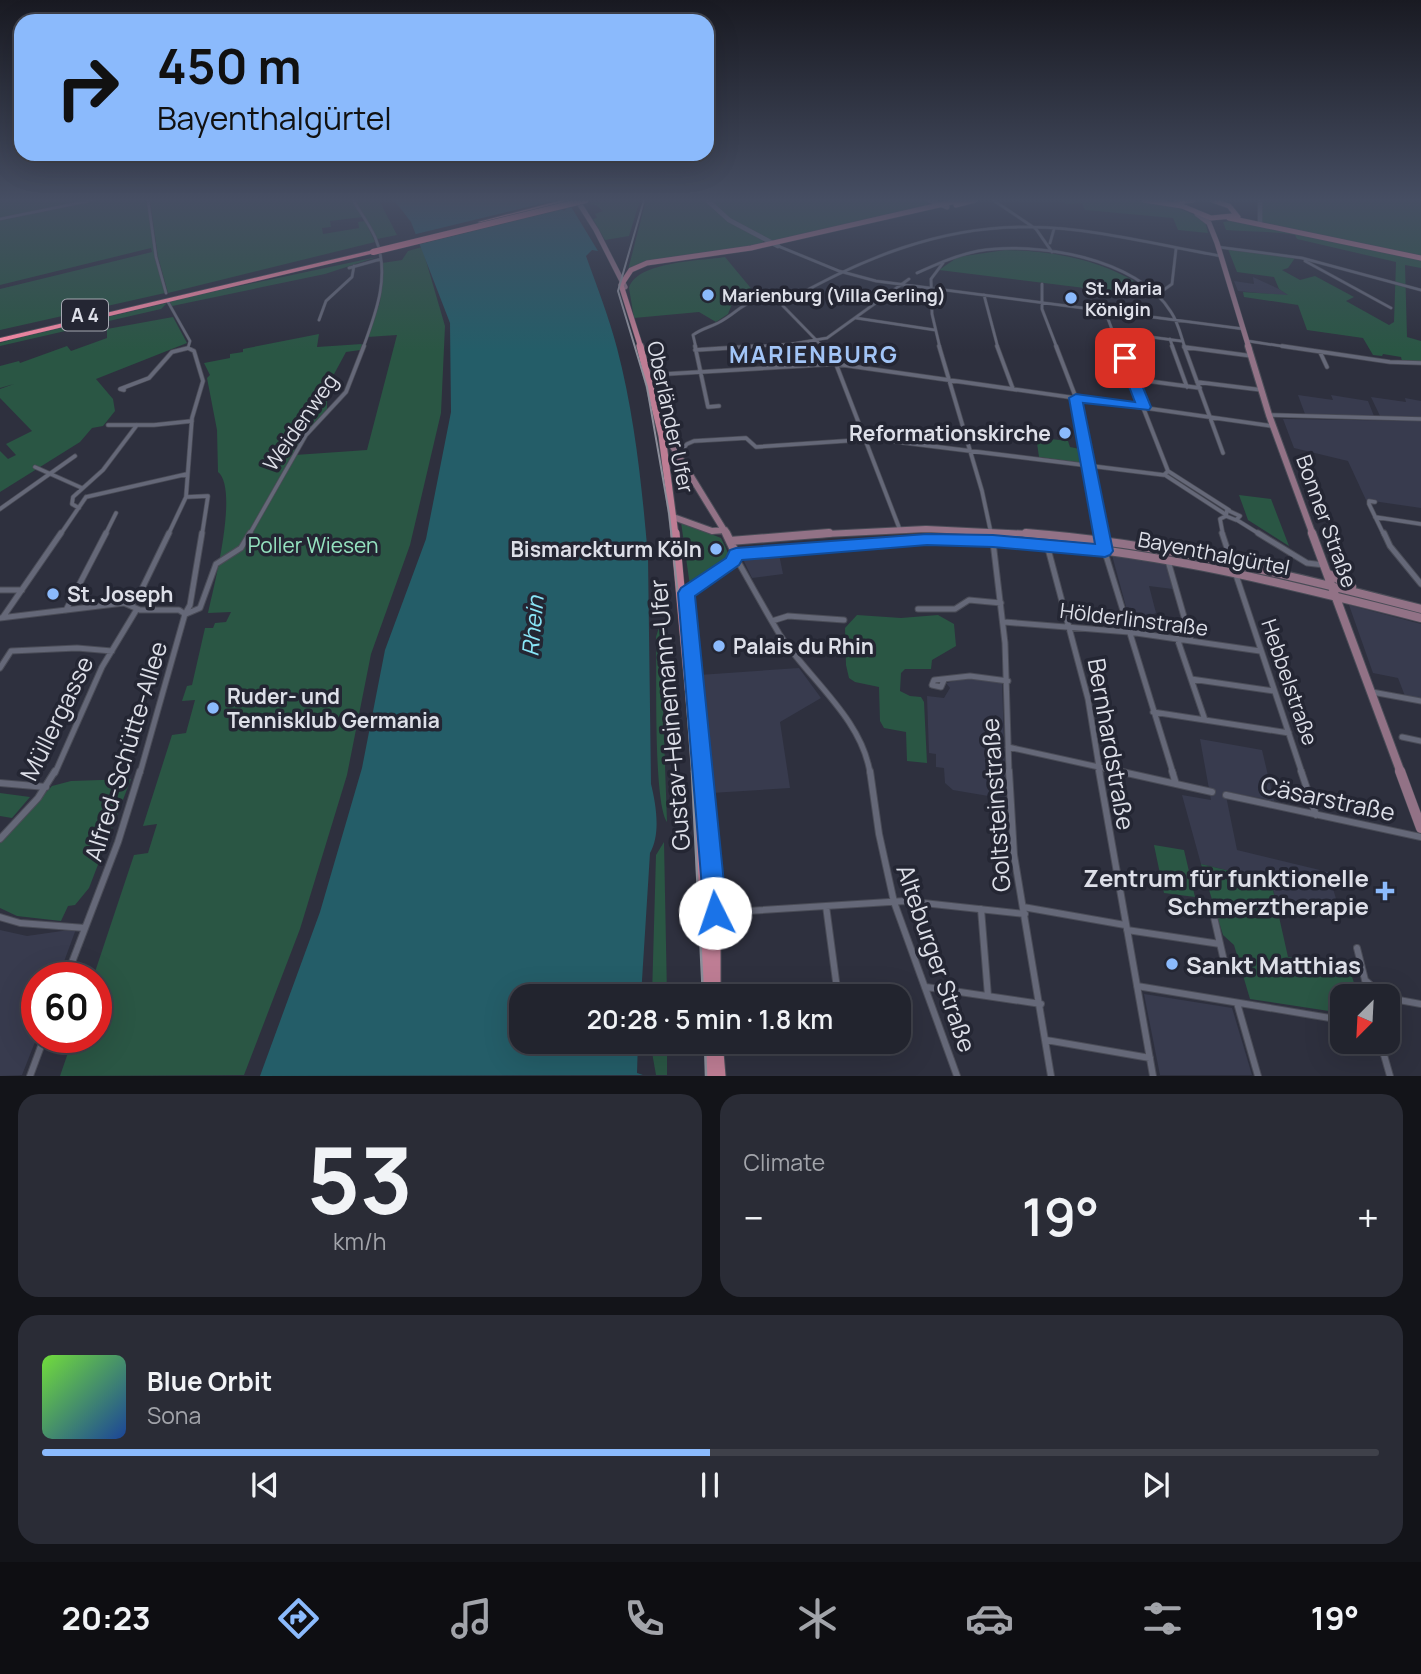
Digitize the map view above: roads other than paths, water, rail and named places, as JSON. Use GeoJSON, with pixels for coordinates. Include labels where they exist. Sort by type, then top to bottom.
{"type":"FeatureCollection","features":[{"type":"Feature","properties":{"kind":"highway","name":"A 4"},"geometry":{"type":"LineString","coordinates":[[0,337],[371,250]]}},
{"type":"Feature","properties":{"kind":"main road"},"geometry":{"type":"LineString","coordinates":[[606,250],[623,287]]}},
{"type":"Feature","properties":{"kind":"main road"},"geometry":{"type":"LineString","coordinates":[[618,275],[647,263],[738,250]]}},
{"type":"Feature","properties":{"kind":"main road"},"geometry":{"type":"LineString","coordinates":[[623,287],[635,274],[651,266],[744,250]]}},
{"type":"Feature","properties":{"kind":"main road","name":"Bonner Straße"},"geometry":{"type":"LineString","coordinates":[[1219,250],[1269,415],[1421,828]]}},
{"type":"Feature","properties":{"kind":"main road"},"geometry":{"type":"LineString","coordinates":[[1385,250],[1421,258]]}},
{"type":"Feature","properties":{"kind":"main road"},"geometry":{"type":"LineString","coordinates":[[614,268],[623,287]]}},
{"type":"Feature","properties":{"kind":"main road"},"geometry":{"type":"LineString","coordinates":[[623,287],[631,270]]}},
{"type":"Feature","properties":{"kind":"main road","name":"Oberländer Ufer"},"geometry":{"type":"LineString","coordinates":[[623,287],[649,375],[662,436],[681,556]]}},
{"type":"Feature","properties":{"kind":"main road"},"geometry":{"type":"LineString","coordinates":[[662,436],[668,440],[725,530],[733,551]]}},
{"type":"Feature","properties":{"kind":"main road"},"geometry":{"type":"LineString","coordinates":[[675,515],[712,531],[725,530]]}},
{"type":"Feature","properties":{"kind":"main road"},"geometry":{"type":"LineString","coordinates":[[897,541],[893,536],[899,530],[910,535],[909,540]]}},
{"type":"Feature","properties":{"kind":"main road","name":"Bayenthalgürtel"},"geometry":{"type":"LineString","coordinates":[[685,594],[733,551],[899,530],[991,531],[1104,541],[1230,561],[1365,593]]}},
{"type":"Feature","properties":{"kind":"main road","name":"Bayenthalgürtel"},"geometry":{"type":"LineString","coordinates":[[733,551],[909,540],[1047,545],[1105,551],[1234,572],[1421,618]]}},
{"type":"Feature","properties":{"kind":"main road","name":"Gustav-Heinemann-Ufer"},"geometry":{"type":"LineString","coordinates":[[681,556],[715,913],[715,984]]}},
{"type":"Feature","properties":{"kind":"main road"},"geometry":{"type":"LineString","coordinates":[[1260,567],[1262,578]]}},
{"type":"Feature","properties":{"kind":"main road"},"geometry":{"type":"LineString","coordinates":[[1316,580],[1326,576],[1326,570]]}},
{"type":"Feature","properties":{"kind":"main road"},"geometry":{"type":"LineString","coordinates":[[1326,570],[1365,593],[1421,609]]}},
{"type":"Feature","properties":{"kind":"main road","name":"Gustav-Heinemann-Ufer"},"geometry":{"type":"LineString","coordinates":[[685,594],[708,984]]}},
{"type":"Feature","properties":{"kind":"main road"},"geometry":{"type":"LineString","coordinates":[[716,936],[733,912]]}},
{"type":"Feature","properties":{"kind":"main road"},"geometry":{"type":"LineString","coordinates":[[711,1054],[712,1076]]}},
{"type":"Feature","properties":{"kind":"main road"},"geometry":{"type":"LineString","coordinates":[[718,1054],[720,1076]]}},
{"type":"Feature","properties":{"kind":"street"},"geometry":{"type":"LineString","coordinates":[[155,250],[166,293]]}},
{"type":"Feature","properties":{"kind":"street","name":"Weidenweg"},"geometry":{"type":"LineString","coordinates":[[185,614],[199,610],[216,564],[241,548],[306,435],[346,392],[379,304],[381,259],[379,250]]}},
{"type":"Feature","properties":{"kind":"street"},"geometry":{"type":"LineString","coordinates":[[788,250],[839,271],[871,280],[1245,329]]}},
{"type":"Feature","properties":{"kind":"street"},"geometry":{"type":"LineString","coordinates":[[719,406],[708,407],[695,350],[695,332],[725,319],[742,303],[761,299],[784,304],[839,271],[894,250]]}},
{"type":"Feature","properties":{"kind":"street"},"geometry":{"type":"LineString","coordinates":[[918,273],[953,257],[986,250]]}},
{"type":"Feature","properties":{"kind":"street"},"geometry":{"type":"LineString","coordinates":[[994,250],[1052,252],[1113,268],[1137,279],[1158,294],[1174,320],[1223,453]]}},
{"type":"Feature","properties":{"kind":"street"},"geometry":{"type":"LineString","coordinates":[[1158,294],[1172,284],[1176,250]]}},
{"type":"Feature","properties":{"kind":"street"},"geometry":{"type":"LineString","coordinates":[[1184,250],[1221,256]]}},
{"type":"Feature","properties":{"kind":"street"},"geometry":{"type":"LineString","coordinates":[[1243,250],[1302,258],[1421,290]]}},
{"type":"Feature","properties":{"kind":"street"},"geometry":{"type":"LineString","coordinates":[[1302,258],[1391,308]]}},
{"type":"Feature","properties":{"kind":"street"},"geometry":{"type":"LineString","coordinates":[[349,268],[381,259]]}},
{"type":"Feature","properties":{"kind":"street","name":"Goltsteinstraße"},"geometry":{"type":"LineString","coordinates":[[943,263],[931,279],[935,330],[993,541],[1007,681],[1012,834],[1051,1076]]}},
{"type":"Feature","properties":{"kind":"street"},"geometry":{"type":"LineString","coordinates":[[318,318],[329,296],[352,277],[354,266]]}},
{"type":"Feature","properties":{"kind":"street"},"geometry":{"type":"LineString","coordinates":[[695,350],[800,344],[827,338],[909,279]]}},
{"type":"Feature","properties":{"kind":"street"},"geometry":{"type":"LineString","coordinates":[[1042,284],[1042,303],[1047,325],[1076,398],[1105,551],[1176,784]]}},
{"type":"Feature","properties":{"kind":"street"},"geometry":{"type":"LineString","coordinates":[[984,295],[996,343],[1013,388]]}},
{"type":"Feature","properties":{"kind":"street"},"geometry":{"type":"LineString","coordinates":[[168,302],[190,341],[188,348]]}},
{"type":"Feature","properties":{"kind":"street"},"geometry":{"type":"LineString","coordinates":[[784,304],[797,323],[818,339],[836,364],[899,530]]}},
{"type":"Feature","properties":{"kind":"street"},"geometry":{"type":"LineString","coordinates":[[1105,311],[1144,407],[1166,473]]}},
{"type":"Feature","properties":{"kind":"street"},"geometry":{"type":"LineString","coordinates":[[856,318],[935,330]]}},
{"type":"Feature","properties":{"kind":"street"},"geometry":{"type":"LineString","coordinates":[[1114,331],[1181,341]]}},
{"type":"Feature","properties":{"kind":"street"},"geometry":{"type":"LineString","coordinates":[[1170,339],[1187,387]]}},
{"type":"Feature","properties":{"kind":"street"},"geometry":{"type":"LineString","coordinates":[[1248,341],[1390,362],[1421,363]]}},
{"type":"Feature","properties":{"kind":"street"},"geometry":{"type":"LineString","coordinates":[[1184,347],[1252,356]]}},
{"type":"Feature","properties":{"kind":"street"},"geometry":{"type":"LineString","coordinates":[[133,384],[152,377],[172,352],[188,348],[194,351],[202,386],[192,421],[186,497]]}},
{"type":"Feature","properties":{"kind":"street"},"geometry":{"type":"LineString","coordinates":[[1321,352],[1327,367]]}},
{"type":"Feature","properties":{"kind":"street"},"geometry":{"type":"LineString","coordinates":[[649,375],[836,364],[1273,426]]}},
{"type":"Feature","properties":{"kind":"street"},"geometry":{"type":"LineString","coordinates":[[1133,380],[1199,388]]}},
{"type":"Feature","properties":{"kind":"street"},"geometry":{"type":"LineString","coordinates":[[1197,382],[1262,390]]}},
{"type":"Feature","properties":{"kind":"street"},"geometry":{"type":"LineString","coordinates":[[1269,415],[1421,419]]}},
{"type":"Feature","properties":{"kind":"street"},"geometry":{"type":"LineString","coordinates":[[108,425],[192,421]]}},
{"type":"Feature","properties":{"kind":"street"},"geometry":{"type":"LineString","coordinates":[[79,508],[74,506],[72,500],[103,471],[137,425]]}},
{"type":"Feature","properties":{"kind":"street"},"geometry":{"type":"LineString","coordinates":[[666,462],[679,457],[689,443],[694,441],[746,438],[756,447],[867,440],[1166,473],[1303,561],[1326,570]]}},
{"type":"Feature","properties":{"kind":"street"},"geometry":{"type":"LineString","coordinates":[[0,509],[75,456]]}},
{"type":"Feature","properties":{"kind":"street"},"geometry":{"type":"LineString","coordinates":[[34,467],[82,488],[86,498]]}},
{"type":"Feature","properties":{"kind":"street"},"geometry":{"type":"LineString","coordinates":[[1,618],[86,498],[188,474]]}},
{"type":"Feature","properties":{"kind":"street","name":"Alfred-Schütte-Allee"},"geometry":{"type":"LineString","coordinates":[[72,962],[141,769],[185,614],[190,605],[208,496],[186,497]]}},
{"type":"Feature","properties":{"kind":"street","name":"Müllergasse"},"geometry":{"type":"LineString","coordinates":[[0,839],[47,787],[82,717],[102,667],[134,607],[186,497]]}},
{"type":"Feature","properties":{"kind":"street"},"geometry":{"type":"LineString","coordinates":[[1375,502],[1369,501],[1369,504],[1390,546],[1421,584]]}},
{"type":"Feature","properties":{"kind":"street"},"geometry":{"type":"LineString","coordinates":[[66,611],[116,513]]}},
{"type":"Feature","properties":{"kind":"street"},"geometry":{"type":"LineString","coordinates":[[1227,513],[1238,513],[1237,520]]}},
{"type":"Feature","properties":{"kind":"street","name":"Hebbelstraße"},"geometry":{"type":"LineString","coordinates":[[1227,513],[1220,519],[1230,561],[1317,815]]}},
{"type":"Feature","properties":{"kind":"street"},"geometry":{"type":"LineString","coordinates":[[1375,517],[1421,523]]}},
{"type":"Feature","properties":{"kind":"street","name":"Bernhardstraße"},"geometry":{"type":"LineString","coordinates":[[1047,545],[1088,699],[1101,768],[1110,839],[1153,1076]]}},
{"type":"Feature","properties":{"kind":"street","name":"Alteburger Straße"},"geometry":{"type":"LineString","coordinates":[[733,551],[781,636],[852,728],[868,759],[873,775],[879,834],[894,901],[957,1076]]}},
{"type":"Feature","properties":{"kind":"street"},"geometry":{"type":"LineString","coordinates":[[1167,560],[1191,641]]}},
{"type":"Feature","properties":{"kind":"street"},"geometry":{"type":"LineString","coordinates":[[0,590],[23,590]]}},
{"type":"Feature","properties":{"kind":"street"},"geometry":{"type":"LineString","coordinates":[[918,609],[955,609],[969,600],[1001,603]]}},
{"type":"Feature","properties":{"kind":"street"},"geometry":{"type":"LineString","coordinates":[[1,618],[122,603],[134,607],[182,611],[185,614]]}},
{"type":"Feature","properties":{"kind":"street"},"geometry":{"type":"LineString","coordinates":[[772,621],[788,616],[844,620]]}},
{"type":"Feature","properties":{"kind":"street","name":"Hölderlinstraße"},"geometry":{"type":"LineString","coordinates":[[1003,622],[1068,625],[1260,651]]}},
{"type":"Feature","properties":{"kind":"street"},"geometry":{"type":"LineString","coordinates":[[1177,638],[1206,720]]}},
{"type":"Feature","properties":{"kind":"street"},"geometry":{"type":"LineString","coordinates":[[0,667],[11,651],[78,648],[112,651]]}},
{"type":"Feature","properties":{"kind":"street"},"geometry":{"type":"LineString","coordinates":[[944,680],[970,676],[1007,681]]}},
{"type":"Feature","properties":{"kind":"street"},"geometry":{"type":"LineString","coordinates":[[1191,679],[1274,691]]}},
{"type":"Feature","properties":{"kind":"street"},"geometry":{"type":"LineString","coordinates":[[1371,692],[1421,701]]}},
{"type":"Feature","properties":{"kind":"street"},"geometry":{"type":"LineString","coordinates":[[1153,712],[1289,733]]}},
{"type":"Feature","properties":{"kind":"street"},"geometry":{"type":"LineString","coordinates":[[1402,737],[1421,741]]}},
{"type":"Feature","properties":{"kind":"street"},"geometry":{"type":"LineString","coordinates":[[1008,747],[1212,792]]}},
{"type":"Feature","properties":{"kind":"street"},"geometry":{"type":"LineString","coordinates":[[0,783],[47,787]]}},
{"type":"Feature","properties":{"kind":"street","name":"Cäsarstraße"},"geometry":{"type":"LineString","coordinates":[[1226,795],[1421,838]]}},
{"type":"Feature","properties":{"kind":"street"},"geometry":{"type":"LineString","coordinates":[[715,913],[894,901],[1024,911],[1220,944]]}},
{"type":"Feature","properties":{"kind":"street"},"geometry":{"type":"LineString","coordinates":[[1211,904],[1224,961]]}},
{"type":"Feature","properties":{"kind":"street"},"geometry":{"type":"LineString","coordinates":[[825,906],[836,984]]}},
{"type":"Feature","properties":{"kind":"street"},"geometry":{"type":"LineString","coordinates":[[981,909],[988,996]]}},
{"type":"Feature","properties":{"kind":"street"},"geometry":{"type":"LineString","coordinates":[[0,917],[20,923],[85,928]]}},
{"type":"Feature","properties":{"kind":"street"},"geometry":{"type":"LineString","coordinates":[[1357,948],[1365,984]]}},
{"type":"Feature","properties":{"kind":"street"},"geometry":{"type":"LineString","coordinates":[[1364,979],[1370,984]]}},
{"type":"Feature","properties":{"kind":"street"},"geometry":{"type":"LineString","coordinates":[[1137,986],[1330,1018]]}},
{"type":"Feature","properties":{"kind":"street"},"geometry":{"type":"LineString","coordinates":[[926,987],[1041,1004]]}},
{"type":"Feature","properties":{"kind":"street"},"geometry":{"type":"LineString","coordinates":[[1400,1000],[1421,1004]]}},
{"type":"Feature","properties":{"kind":"street"},"geometry":{"type":"LineString","coordinates":[[1237,1003],[1258,1076]]}},
{"type":"Feature","properties":{"kind":"street"},"geometry":{"type":"LineString","coordinates":[[1046,1040],[1150,1058]]}},
{"type":"Feature","properties":{"kind":"street"},"geometry":{"type":"LineString","coordinates":[[30,1076],[38,1053]]}},
{"type":"Feature","properties":{"kind":"street"},"geometry":{"type":"LineString","coordinates":[[1384,1054],[1390,1076]]}},
{"type":"Feature","properties":{"kind":"water","name":"Rhein"},"geometry":{"type":"Polygon","coordinates":[[[422,250],[592,250],[586,256],[617,348],[629,400],[648,557],[651,784],[656,810],[656,837],[650,853],[642,984],[509,984],[509,1054],[638,1054],[637,1073],[643,1075],[260,1076],[320,912],[362,768],[385,650],[426,539],[451,412],[450,323],[422,250]]]}},
{"type":"Feature","properties":{"kind":"tram line"},"geometry":{"type":"LineString","coordinates":[[630,250],[618,291],[647,387],[669,513],[681,623],[692,773]]}},
{"type":"Feature","properties":{"kind":"tram line"},"geometry":{"type":"LineString","coordinates":[[692,771],[702,984]]}},
{"type":"Feature","properties":{"kind":"tram line"},"geometry":{"type":"LineString","coordinates":[[705,1054],[706,1076]]}},
{"type":"Feature","properties":{"kind":"place","name":"Marienburg (Villa Gerling)"},"geometry":{"type":"Point","coordinates":[708,295]}},
{"type":"Feature","properties":{"kind":"place","name":"St. Maria Königin"},"geometry":{"type":"Point","coordinates":[1071,298]}},
{"type":"Feature","properties":{"kind":"place","name":"Reformationskirche"},"geometry":{"type":"Point","coordinates":[1065,433]}},
{"type":"Feature","properties":{"kind":"place","name":"Bismarckturm Köln"},"geometry":{"type":"Point","coordinates":[716,549]}},
{"type":"Feature","properties":{"kind":"place","name":"St. Joseph"},"geometry":{"type":"Point","coordinates":[53,594]}},
{"type":"Feature","properties":{"kind":"place","name":"Palais du Rhin"},"geometry":{"type":"Point","coordinates":[719,646]}},
{"type":"Feature","properties":{"kind":"place","name":"Ruder- und Tennisklub Germania"},"geometry":{"type":"Point","coordinates":[213,708]}},
{"type":"Feature","properties":{"kind":"place","name":"Zentrum für funktionelle Schmerztherapie"},"geometry":{"type":"Point","coordinates":[1385,891]}},
{"type":"Feature","properties":{"kind":"place","name":"Sankt Matthias"},"geometry":{"type":"Point","coordinates":[1172,964]}},
{"type":"Feature","properties":{"kind":"district","name":"MARIENBURG"},"geometry":{"type":"Point","coordinates":[814,354]}},
{"type":"Feature","properties":{"kind":"park label","name":"Poller Wiesen"},"geometry":{"type":"Point","coordinates":[313,545]}}]}
